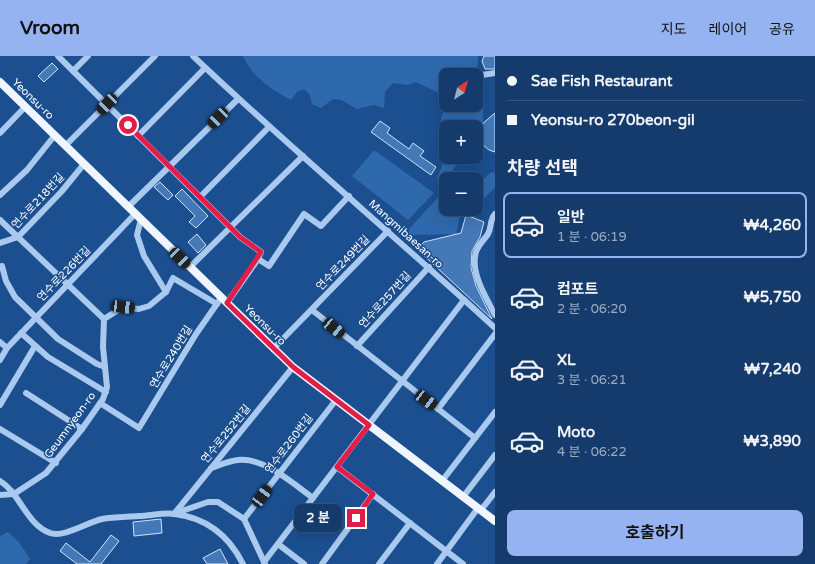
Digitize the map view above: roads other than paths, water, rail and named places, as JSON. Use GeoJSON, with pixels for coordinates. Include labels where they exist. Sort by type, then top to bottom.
{"type":"FeatureCollection","features":[{"type":"Feature","properties":{"kind":"main road","name":"Yeonsu-ro"},"geometry":{"type":"LineString","coordinates":[[0,82],[190,267],[222,302],[293,367],[495,521]]}},
{"type":"Feature","properties":{"kind":"street"},"geometry":{"type":"LineString","coordinates":[[58,56],[231,228],[261,252],[258,258],[269,266],[304,214],[321,226],[349,196]]}},
{"type":"Feature","properties":{"kind":"street"},"geometry":{"type":"LineString","coordinates":[[73,71],[88,56]]}},
{"type":"Feature","properties":{"kind":"street"},"geometry":{"type":"LineString","coordinates":[[65,146],[155,56]]}},
{"type":"Feature","properties":{"kind":"street","name":"Mangmibaesan-ro"},"geometry":{"type":"LineString","coordinates":[[192,56],[238,99],[349,196],[495,328]]}},
{"type":"Feature","properties":{"kind":"street"},"geometry":{"type":"LineString","coordinates":[[138,136],[205,68]]}},
{"type":"Feature","properties":{"kind":"street"},"geometry":{"type":"LineString","coordinates":[[483,74],[495,73]]}},
{"type":"Feature","properties":{"kind":"street"},"geometry":{"type":"LineString","coordinates":[[128,207],[238,99]]}},
{"type":"Feature","properties":{"kind":"street"},"geometry":{"type":"LineString","coordinates":[[0,133],[25,107]]}},
{"type":"Feature","properties":{"kind":"street"},"geometry":{"type":"LineString","coordinates":[[200,197],[269,126]]}},
{"type":"Feature","properties":{"kind":"street"},"geometry":{"type":"LineString","coordinates":[[0,196],[27,170],[55,135]]}},
{"type":"Feature","properties":{"kind":"street"},"geometry":{"type":"LineString","coordinates":[[190,267],[303,156]]}},
{"type":"Feature","properties":{"kind":"street","name":"연수로218번길"},"geometry":{"type":"LineString","coordinates":[[0,243],[18,237],[62,192],[84,164]]}},
{"type":"Feature","properties":{"kind":"street"},"geometry":{"type":"LineString","coordinates":[[495,214],[490,219],[489,233],[476,252],[475,266],[479,282],[495,315]]}},
{"type":"Feature","properties":{"kind":"street"},"geometry":{"type":"LineString","coordinates":[[138,216],[137,234],[144,256],[166,292]]}},
{"type":"Feature","properties":{"kind":"street","name":"연수로226번길"},"geometry":{"type":"LineString","coordinates":[[0,360],[7,348],[21,333],[138,216]]}},
{"type":"Feature","properties":{"kind":"street"},"geometry":{"type":"LineString","coordinates":[[0,220],[104,319],[123,307],[139,309],[149,306],[166,292],[173,278],[222,302]]}},
{"type":"Feature","properties":{"kind":"street","name":"연수로249번길"},"geometry":{"type":"LineString","coordinates":[[273,349],[388,231]]}},
{"type":"Feature","properties":{"kind":"street","name":"연수로240번길"},"geometry":{"type":"LineString","coordinates":[[100,403],[139,428],[196,334],[258,258]]}},
{"type":"Feature","properties":{"kind":"street"},"geometry":{"type":"LineString","coordinates":[[2,266],[6,281],[16,296],[58,339],[97,364],[105,367]]}},
{"type":"Feature","properties":{"kind":"street","name":"연수로257번길"},"geometry":{"type":"LineString","coordinates":[[357,346],[428,267]]}},
{"type":"Feature","properties":{"kind":"street"},"geometry":{"type":"LineString","coordinates":[[0,481],[9,486],[21,506],[37,524],[49,532],[57,534],[103,519],[174,514],[208,502],[218,502],[244,519],[264,563],[464,300]]}},
{"type":"Feature","properties":{"kind":"street"},"geometry":{"type":"LineString","coordinates":[[312,310],[475,438]]}},
{"type":"Feature","properties":{"kind":"street","name":"Geumnyeon-ro"},"geometry":{"type":"LineString","coordinates":[[0,495],[14,494],[46,473],[82,429],[100,403],[107,387],[104,319]]}},
{"type":"Feature","properties":{"kind":"street"},"geometry":{"type":"LineString","coordinates":[[21,333],[48,357],[106,392]]}},
{"type":"Feature","properties":{"kind":"street"},"geometry":{"type":"LineString","coordinates":[[438,409],[495,334]]}},
{"type":"Feature","properties":{"kind":"street"},"geometry":{"type":"LineString","coordinates":[[0,342],[7,348]]}},
{"type":"Feature","properties":{"kind":"street"},"geometry":{"type":"LineString","coordinates":[[0,405],[35,346]]}},
{"type":"Feature","properties":{"kind":"street","name":"연수로252번길"},"geometry":{"type":"LineString","coordinates":[[174,514],[293,367]]}},
{"type":"Feature","properties":{"kind":"street"},"geometry":{"type":"LineString","coordinates":[[26,393],[82,429]]}},
{"type":"Feature","properties":{"kind":"street","name":"연수로260번길"},"geometry":{"type":"LineString","coordinates":[[244,519],[336,400]]}},
{"type":"Feature","properties":{"kind":"street"},"geometry":{"type":"LineString","coordinates":[[442,481],[494,416]]}},
{"type":"Feature","properties":{"kind":"street"},"geometry":{"type":"LineString","coordinates":[[0,428],[56,462]]}},
{"type":"Feature","properties":{"kind":"street"},"geometry":{"type":"LineString","coordinates":[[463,497],[495,455]]}},
{"type":"Feature","properties":{"kind":"street"},"geometry":{"type":"LineString","coordinates":[[211,468],[240,460],[261,464],[280,473],[313,498]]}},
{"type":"Feature","properties":{"kind":"street"},"geometry":{"type":"LineString","coordinates":[[337,467],[463,564]]}},
{"type":"Feature","properties":{"kind":"street"},"geometry":{"type":"LineString","coordinates":[[437,564],[479,509],[495,492]]}},
{"type":"Feature","properties":{"kind":"street"},"geometry":{"type":"LineString","coordinates":[[322,564],[373,494]]}},
{"type":"Feature","properties":{"kind":"street"},"geometry":{"type":"LineString","coordinates":[[174,514],[200,520],[212,527],[226,538],[243,564]]}},
{"type":"Feature","properties":{"kind":"street"},"geometry":{"type":"LineString","coordinates":[[379,564],[410,523]]}},
{"type":"Feature","properties":{"kind":"street"},"geometry":{"type":"LineString","coordinates":[[278,544],[304,564]]}}]}
